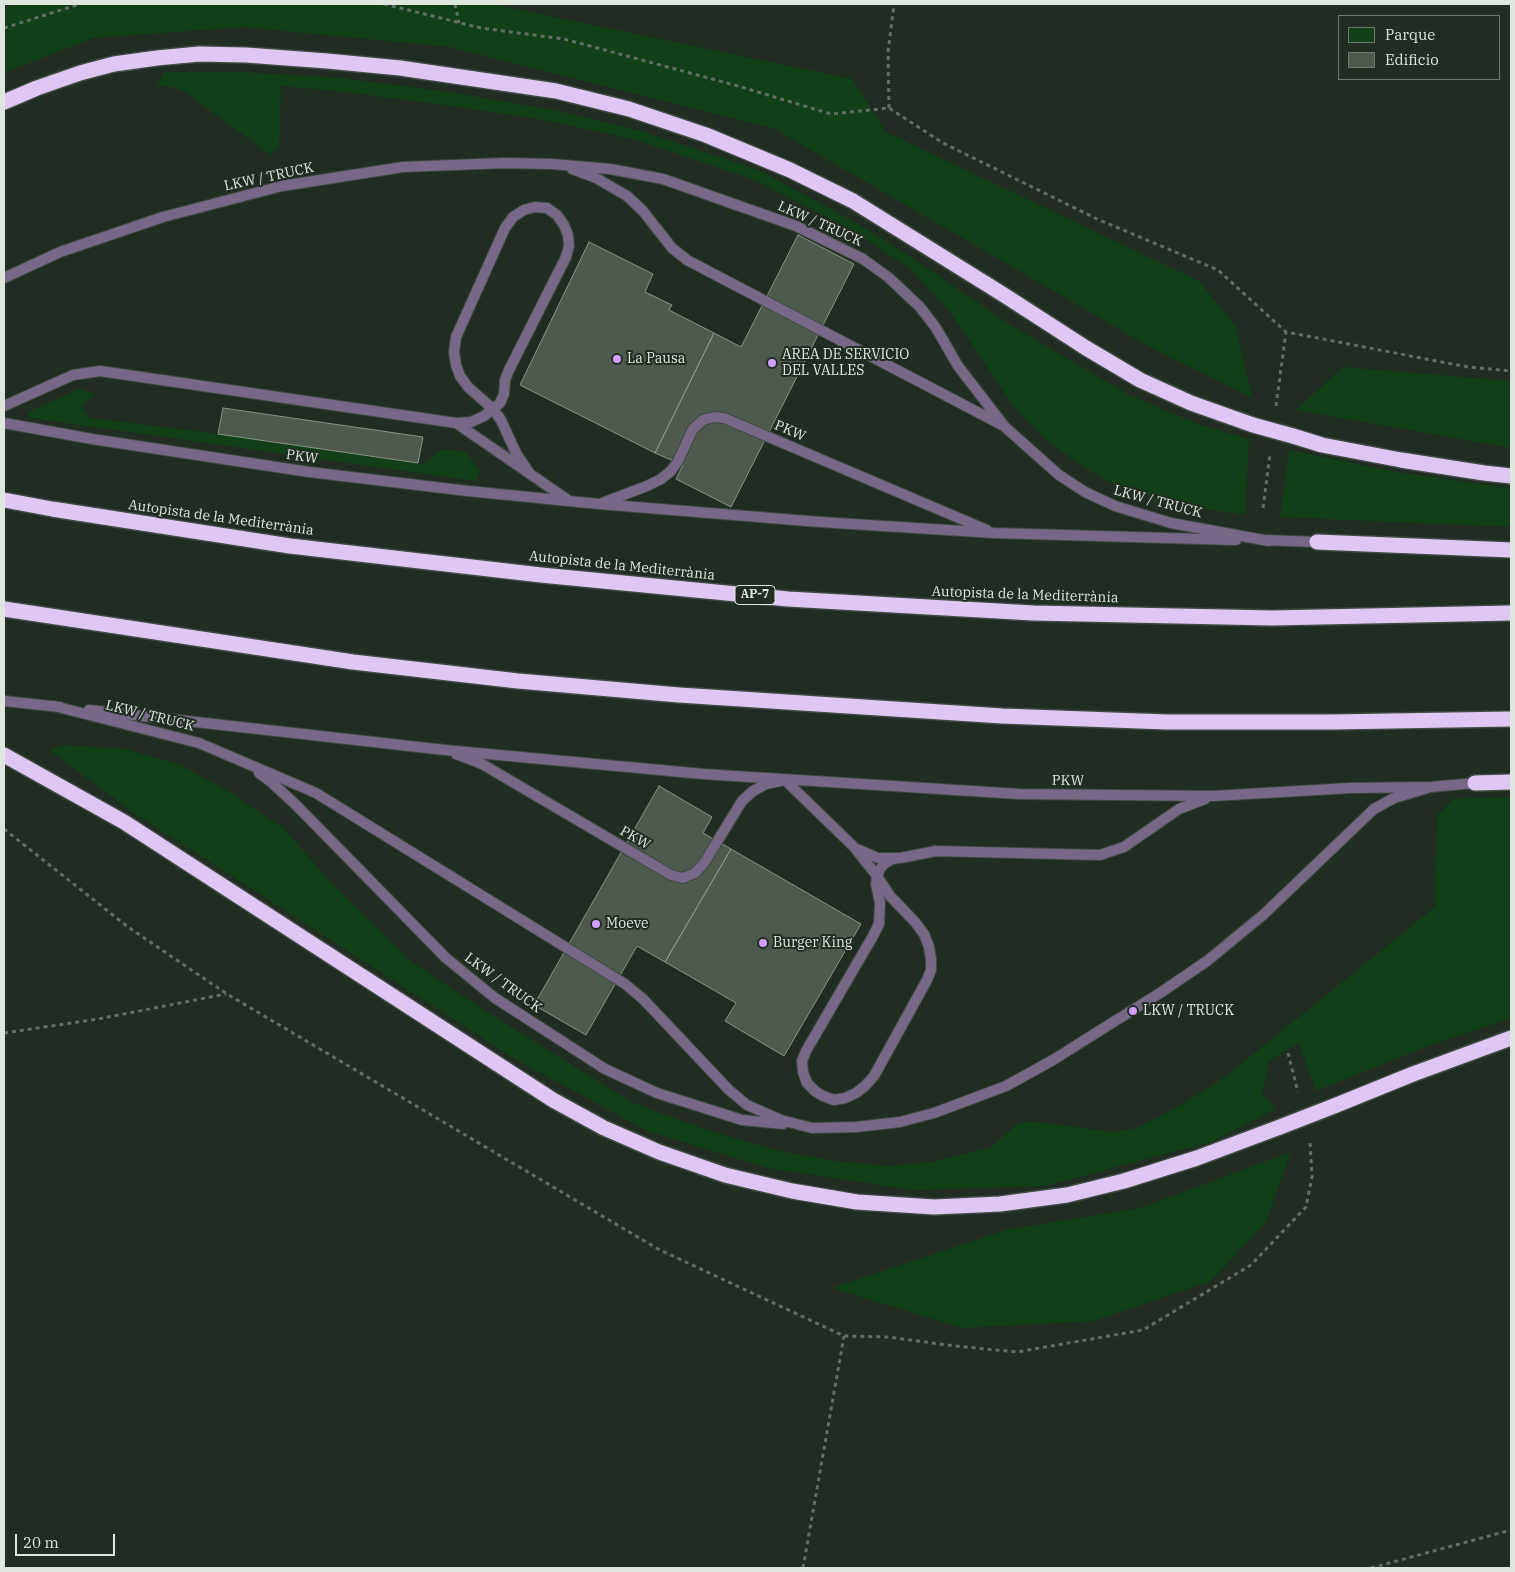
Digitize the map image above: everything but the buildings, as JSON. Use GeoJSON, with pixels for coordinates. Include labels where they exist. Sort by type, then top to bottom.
{"type":"FeatureCollection","features":[{"type":"Feature","properties":{"kind":"highway"},"geometry":{"type":"LineString","coordinates":[[4,102],[63,79],[114,64],[199,54],[246,55],[400,68],[556,92],[630,110],[706,135],[790,170],[838,193],[1086,348],[1140,380],[1191,403],[1253,425],[1322,445],[1401,460],[1511,476]]}},
{"type":"Feature","properties":{"kind":"highway","name":"Autopista de la Mediterrània"},"geometry":{"type":"LineString","coordinates":[[4,500],[52,510],[290,546],[541,575],[788,599],[1033,613],[1212,617],[1272,618],[1511,612]]}},
{"type":"Feature","properties":{"kind":"highway"},"geometry":{"type":"LineString","coordinates":[[1317,542],[1511,550]]}},
{"type":"Feature","properties":{"kind":"highway"},"geometry":{"type":"LineString","coordinates":[[4,609],[352,662],[518,682],[679,695],[992,715],[1167,722],[1511,719]]}},
{"type":"Feature","properties":{"kind":"highway"},"geometry":{"type":"LineString","coordinates":[[4,755],[124,822],[553,1100],[604,1128],[651,1149],[725,1175],[792,1191],[857,1202],[934,1207],[1000,1204],[1067,1194],[1124,1181],[1197,1158],[1511,1038]]}},
{"type":"Feature","properties":{"kind":"highway"},"geometry":{"type":"LineString","coordinates":[[1475,784],[1511,782]]}},
{"type":"Feature","properties":{"kind":"lane","name":"LKW / TRUCK"},"geometry":{"type":"LineString","coordinates":[[4,278],[60,252],[163,217],[282,186],[404,167],[504,163],[552,164],[610,169],[663,179],[796,226],[863,259],[888,278],[920,307],[936,328],[958,366],[1005,427],[1059,475],[1085,492],[1115,506],[1171,522],[1269,541]]}},
{"type":"Feature","properties":{"kind":"lane","name":"LKW / TRUCK"},"geometry":{"type":"LineString","coordinates":[[552,164],[596,178],[628,196],[643,211],[672,248],[687,260],[1005,427]]}},
{"type":"Feature","properties":{"kind":"lane"},"geometry":{"type":"LineString","coordinates":[[4,406],[73,375],[100,371],[456,423],[471,422],[484,416],[493,409],[500,403],[509,370],[566,257],[569,246],[568,235],[557,215],[548,208],[535,207],[524,210],[513,217],[505,228],[456,337],[454,352],[460,376],[468,387],[493,409],[501,420],[516,453],[530,474]]}},
{"type":"Feature","properties":{"kind":"lane","name":"PKW"},"geometry":{"type":"LineString","coordinates":[[599,504],[661,479],[671,471],[678,461],[693,429],[703,420],[714,417],[724,418],[995,534]]}},
{"type":"Feature","properties":{"kind":"lane","name":"PKW"},"geometry":{"type":"LineString","coordinates":[[4,423],[309,472],[599,504],[995,534],[1317,542]]}},
{"type":"Feature","properties":{"kind":"lane"},"geometry":{"type":"LineString","coordinates":[[456,423],[569,501]]}},
{"type":"Feature","properties":{"kind":"lane"},"geometry":{"type":"LineString","coordinates":[[4,701],[54,706]]}},
{"type":"Feature","properties":{"kind":"lane","name":"LKW / TRUCK"},"geometry":{"type":"LineString","coordinates":[[54,706],[200,743],[316,793],[625,984],[643,1000],[729,1090],[747,1105],[782,1120],[812,1128]]}},
{"type":"Feature","properties":{"kind":"lane","name":"PKW"},"geometry":{"type":"LineString","coordinates":[[54,706],[444,750],[703,774],[1019,794],[1171,797],[1350,788],[1431,787]]}},
{"type":"Feature","properties":{"kind":"lane","name":"PKW"},"geometry":{"type":"LineString","coordinates":[[444,750],[482,764],[671,875],[683,878],[695,873],[704,863],[742,801],[747,796],[766,784],[785,780]]}},
{"type":"Feature","properties":{"kind":"lane","name":"LKW / TRUCK"},"geometry":{"type":"LineString","coordinates":[[237,759],[271,782],[295,804],[446,958],[495,998],[605,1069],[657,1093],[742,1120],[812,1128],[856,1127],[900,1122],[934,1113],[1006,1086],[1053,1060],[1160,993],[1207,961],[1263,915],[1374,809],[1394,798],[1431,787]]}},
{"type":"Feature","properties":{"kind":"lane"},"geometry":{"type":"LineString","coordinates":[[785,780],[854,847],[877,876],[890,896],[915,922],[924,934],[929,947],[931,970],[928,980],[874,1076],[856,1094],[834,1100],[819,1094],[807,1083],[802,1061],[879,924],[880,903],[876,884],[877,876],[884,864],[892,860],[936,851],[1100,855],[1124,847],[1179,809],[1213,796]]}},
{"type":"Feature","properties":{"kind":"lane"},"geometry":{"type":"LineString","coordinates":[[1431,787],[1475,784]]}},
{"type":"Feature","properties":{"kind":"lane"},"geometry":{"type":"LineString","coordinates":[[854,847],[878,858],[900,858]]}},
{"type":"Feature","properties":{"kind":"path"},"geometry":{"type":"LineString","coordinates":[[4,28],[80,4]]}},
{"type":"Feature","properties":{"kind":"path"},"geometry":{"type":"LineString","coordinates":[[384,4],[481,28],[564,39],[738,86],[831,114],[889,108],[943,144],[1097,219],[1218,270],[1286,332],[1468,368],[1511,370]]}},
{"type":"Feature","properties":{"kind":"path"},"geometry":{"type":"LineString","coordinates":[[455,4],[460,23]]}},
{"type":"Feature","properties":{"kind":"path"},"geometry":{"type":"LineString","coordinates":[[889,108],[888,52],[894,4]]}},
{"type":"Feature","properties":{"kind":"path"},"geometry":{"type":"LineString","coordinates":[[4,829],[128,927],[227,994],[658,1249],[844,1336],[888,1337],[1018,1352],[1143,1330],[1251,1265],[1306,1207],[1312,1177],[1309,1136]]}},
{"type":"Feature","properties":{"kind":"path"},"geometry":{"type":"LineString","coordinates":[[4,1034],[98,1019],[227,994]]}},
{"type":"Feature","properties":{"kind":"path"},"geometry":{"type":"LineString","coordinates":[[1288,1053],[1300,1099]]}},
{"type":"Feature","properties":{"kind":"path"},"geometry":{"type":"LineString","coordinates":[[803,1568],[844,1336]]}},
{"type":"Feature","properties":{"kind":"path"},"geometry":{"type":"LineString","coordinates":[[1371,1568],[1511,1530]]}},
{"type":"Feature","properties":{"kind":"green space"},"geometry":{"type":"Polygon","coordinates":[[[17,4],[492,4],[852,79],[886,132],[1199,281],[1236,327],[1252,398],[1157,351],[775,129],[450,47],[243,27],[93,38],[4,73],[4,8],[17,4]]]}},
{"type":"Feature","properties":{"kind":"green space"},"geometry":{"type":"Polygon","coordinates":[[[164,72],[242,72],[340,78],[449,92],[553,110],[638,130],[759,170],[851,220],[899,249],[1009,324],[1129,395],[1198,424],[1249,439],[1245,514],[1159,500],[1108,481],[1081,465],[1045,439],[1014,407],[951,313],[911,269],[850,229],[755,180],[636,140],[550,121],[453,106],[337,91],[281,86],[279,149],[270,154],[187,92],[172,87],[157,86],[164,72]]]}},
{"type":"Feature","properties":{"kind":"green space"},"geometry":{"type":"Polygon","coordinates":[[[1343,367],[1511,381],[1511,448],[1296,410],[1343,367]]]}},
{"type":"Feature","properties":{"kind":"green space"},"geometry":{"type":"Polygon","coordinates":[[[79,389],[94,394],[81,406],[90,418],[218,434],[423,464],[443,449],[466,452],[480,472],[476,481],[30,418],[28,412],[79,389]]]}},
{"type":"Feature","properties":{"kind":"green space"},"geometry":{"type":"Polygon","coordinates":[[[1289,450],[1396,472],[1511,488],[1511,527],[1280,517],[1289,450]]]}},
{"type":"Feature","properties":{"kind":"green space"},"geometry":{"type":"Polygon","coordinates":[[[65,745],[125,749],[181,765],[229,792],[282,827],[335,887],[412,962],[484,1010],[633,1103],[710,1131],[779,1151],[835,1161],[890,1166],[931,1162],[990,1148],[1016,1125],[1030,1121],[1112,1132],[1134,1129],[1183,1104],[1225,1077],[1435,907],[1437,816],[1453,799],[1511,797],[1511,1018],[1428,1046],[1316,1091],[1299,1043],[1269,1061],[1262,1095],[1276,1108],[1211,1142],[1045,1186],[913,1190],[768,1168],[647,1131],[512,1057],[137,815],[49,750],[65,745]]]}},
{"type":"Feature","properties":{"kind":"green space"},"geometry":{"type":"Polygon","coordinates":[[[1291,1152],[1266,1222],[1211,1281],[1094,1321],[963,1328],[832,1288],[1006,1230],[1140,1208],[1291,1152]]]}},
{"type":"Feature","properties":{"kind":"place","name":"La Pausa"},"geometry":{"type":"Point","coordinates":[617,359]}},
{"type":"Feature","properties":{"kind":"place","name":"AREA DE SERVICIO DEL VALLES"},"geometry":{"type":"Point","coordinates":[772,363]}},
{"type":"Feature","properties":{"kind":"place","name":"Moeve"},"geometry":{"type":"Point","coordinates":[596,924]}},
{"type":"Feature","properties":{"kind":"place","name":"Burger King"},"geometry":{"type":"Point","coordinates":[763,943]}},
{"type":"Feature","properties":{"kind":"place","name":"LKW / TRUCK"},"geometry":{"type":"Point","coordinates":[1133,1011]}}]}
